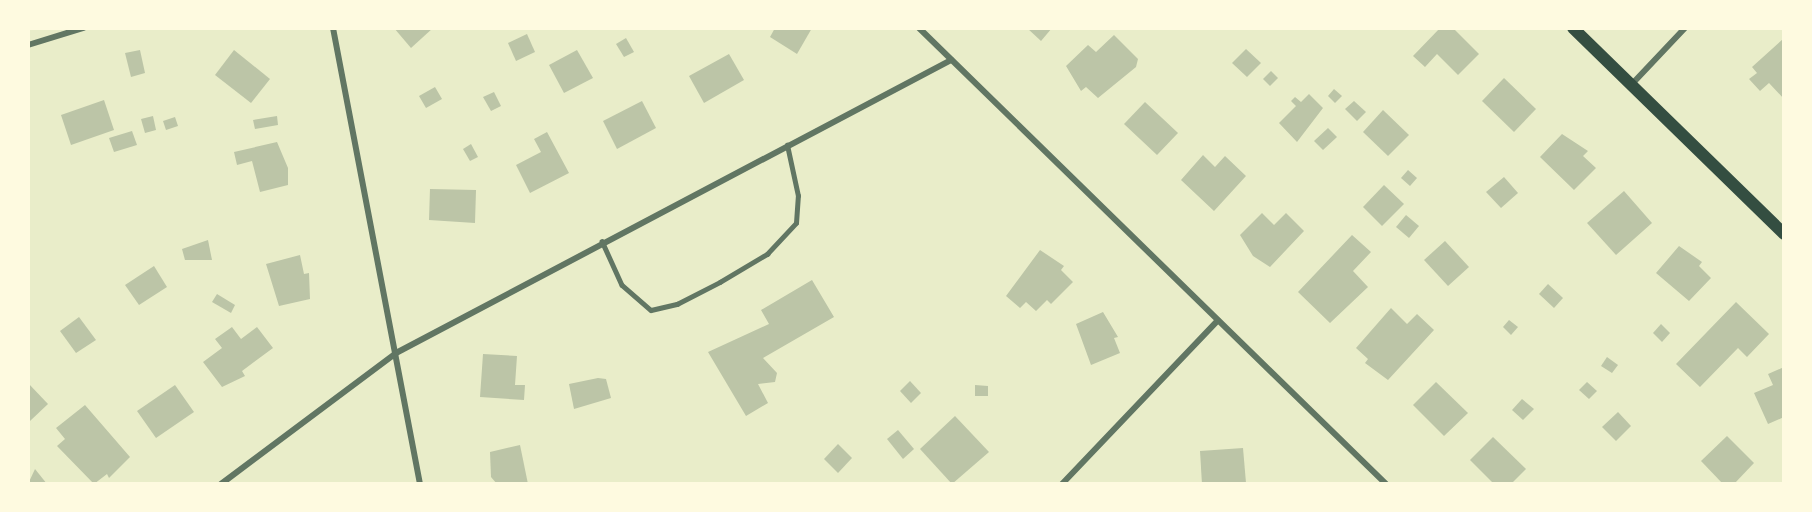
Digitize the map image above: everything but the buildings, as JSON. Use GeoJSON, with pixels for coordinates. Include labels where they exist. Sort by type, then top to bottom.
{"type":"FeatureCollection","features":[{"type":"Feature","properties":{"kind":"main road"},"geometry":{"type":"LineString","coordinates":[[1573,28],[1784,234]]}},
{"type":"Feature","properties":{"kind":"street"},"geometry":{"type":"LineString","coordinates":[[28,45],[83,28]]}},
{"type":"Feature","properties":{"kind":"street"},"geometry":{"type":"LineString","coordinates":[[333,28],[420,483]]}},
{"type":"Feature","properties":{"kind":"street"},"geometry":{"type":"LineString","coordinates":[[919,28],[1386,483]]}},
{"type":"Feature","properties":{"kind":"street"},"geometry":{"type":"LineString","coordinates":[[1632,84],[1685,28]]}},
{"type":"Feature","properties":{"kind":"street"},"geometry":{"type":"LineString","coordinates":[[221,483],[396,353],[602,241],[951,60]]}},
{"type":"Feature","properties":{"kind":"street"},"geometry":{"type":"LineString","coordinates":[[1062,483],[1218,320]]}},
{"type":"Feature","properties":{"kind":"lane"},"geometry":{"type":"LineString","coordinates":[[602,241],[622,285],[651,309],[677,304],[720,282],[767,254],[795,223],[798,196],[787,145]]}}]}
